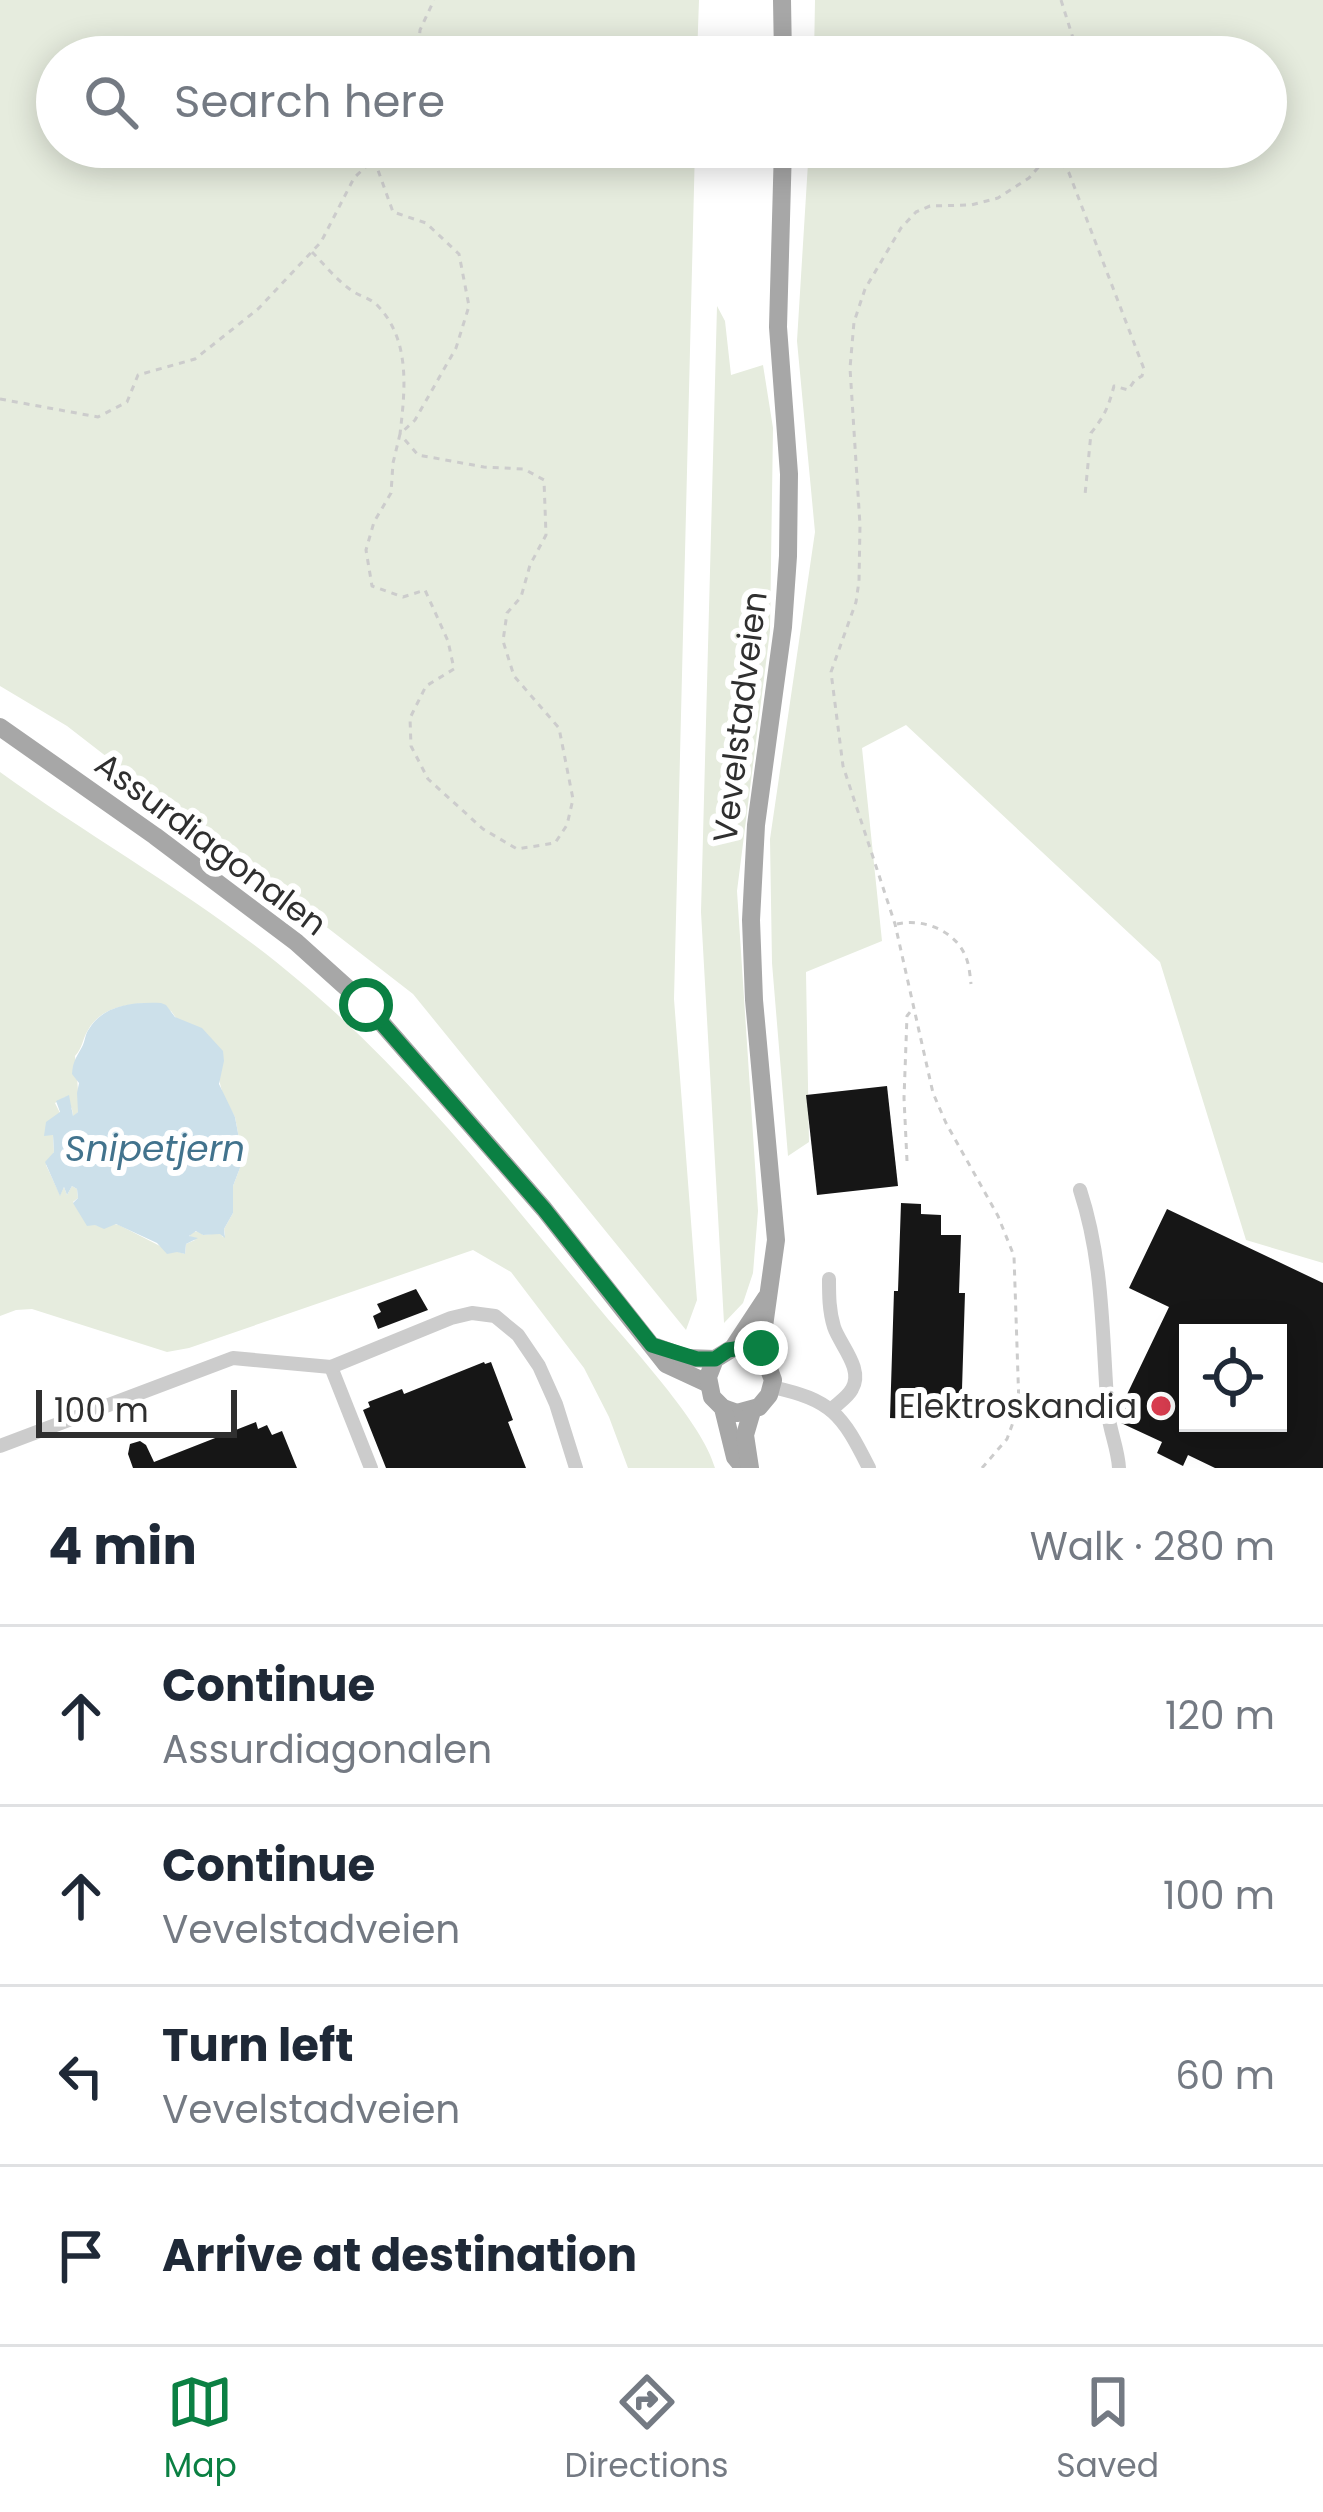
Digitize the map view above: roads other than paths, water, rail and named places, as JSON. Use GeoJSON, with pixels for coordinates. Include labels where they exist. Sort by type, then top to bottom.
{"type":"FeatureCollection","features":[{"type":"Feature","properties":{"kind":"main road"},"geometry":{"type":"LineString","coordinates":[[782,0],[782,36]]}},
{"type":"Feature","properties":{"kind":"main road","name":"Vevelstadveien"},"geometry":{"type":"LineString","coordinates":[[772,1388],[770,1367],[762,1356],[776,1225],[751,933],[756,825],[788,556],[789,474],[778,327],[782,168]]}},
{"type":"Feature","properties":{"kind":"main road","name":"Assurdiagonalen"},"geometry":{"type":"LineString","coordinates":[[0,727],[296,942],[366,1005],[520,1181],[652,1345]]}},
{"type":"Feature","properties":{"kind":"main road","name":"Vevelstadveien"},"geometry":{"type":"LineString","coordinates":[[715,1359],[733,1348],[768,1294]]}},
{"type":"Feature","properties":{"kind":"main road"},"geometry":{"type":"LineString","coordinates":[[652,1345],[686,1358],[715,1359],[707,1383],[722,1408],[735,1457],[747,1468]]}},
{"type":"Feature","properties":{"kind":"main road"},"geometry":{"type":"LineString","coordinates":[[652,1345],[666,1364],[707,1383]]}},
{"type":"Feature","properties":{"kind":"main road"},"geometry":{"type":"LineString","coordinates":[[733,1348],[762,1356]]}},
{"type":"Feature","properties":{"kind":"main road"},"geometry":{"type":"LineString","coordinates":[[722,1408],[752,1411],[772,1388]]}},
{"type":"Feature","properties":{"kind":"main road"},"geometry":{"type":"LineString","coordinates":[[747,1468],[746,1436],[752,1411]]}},
{"type":"Feature","properties":{"kind":"street"},"geometry":{"type":"LineString","coordinates":[[1080,1190],[1093,1229],[1104,1322],[1108,1420],[1119,1468]]}},
{"type":"Feature","properties":{"kind":"street"},"geometry":{"type":"LineString","coordinates":[[829,1279],[833,1324],[855,1375],[853,1389],[831,1410]]}},
{"type":"Feature","properties":{"kind":"street"},"geometry":{"type":"LineString","coordinates":[[0,1446],[233,1358],[331,1367],[472,1312],[495,1316],[518,1335],[539,1366],[576,1468]]}},
{"type":"Feature","properties":{"kind":"street"},"geometry":{"type":"LineString","coordinates":[[331,1367],[371,1468]]}},
{"type":"Feature","properties":{"kind":"street"},"geometry":{"type":"LineString","coordinates":[[772,1388],[803,1394],[831,1410],[846,1426],[869,1468]]}},
{"type":"Feature","properties":{"kind":"water","name":"Snipetjern"},"geometry":{"type":"Polygon","coordinates":[[[161,1003],[175,1017],[202,1028],[223,1051],[219,1084],[235,1117],[243,1160],[233,1186],[233,1213],[224,1229],[225,1238],[196,1231],[189,1236],[198,1238],[186,1244],[185,1254],[167,1254],[157,1243],[116,1224],[104,1229],[87,1226],[73,1203],[77,1189],[72,1186],[67,1195],[64,1187],[60,1196],[45,1162],[54,1152],[53,1135],[44,1136],[46,1122],[60,1112],[56,1101],[69,1095],[73,1116],[78,1112],[79,1083],[72,1070],[89,1029],[112,1010],[161,1003]]]}},
{"type":"Feature","properties":{"kind":"place","name":"Elektroskandia"},"geometry":{"type":"Point","coordinates":[1161,1406]}}]}
